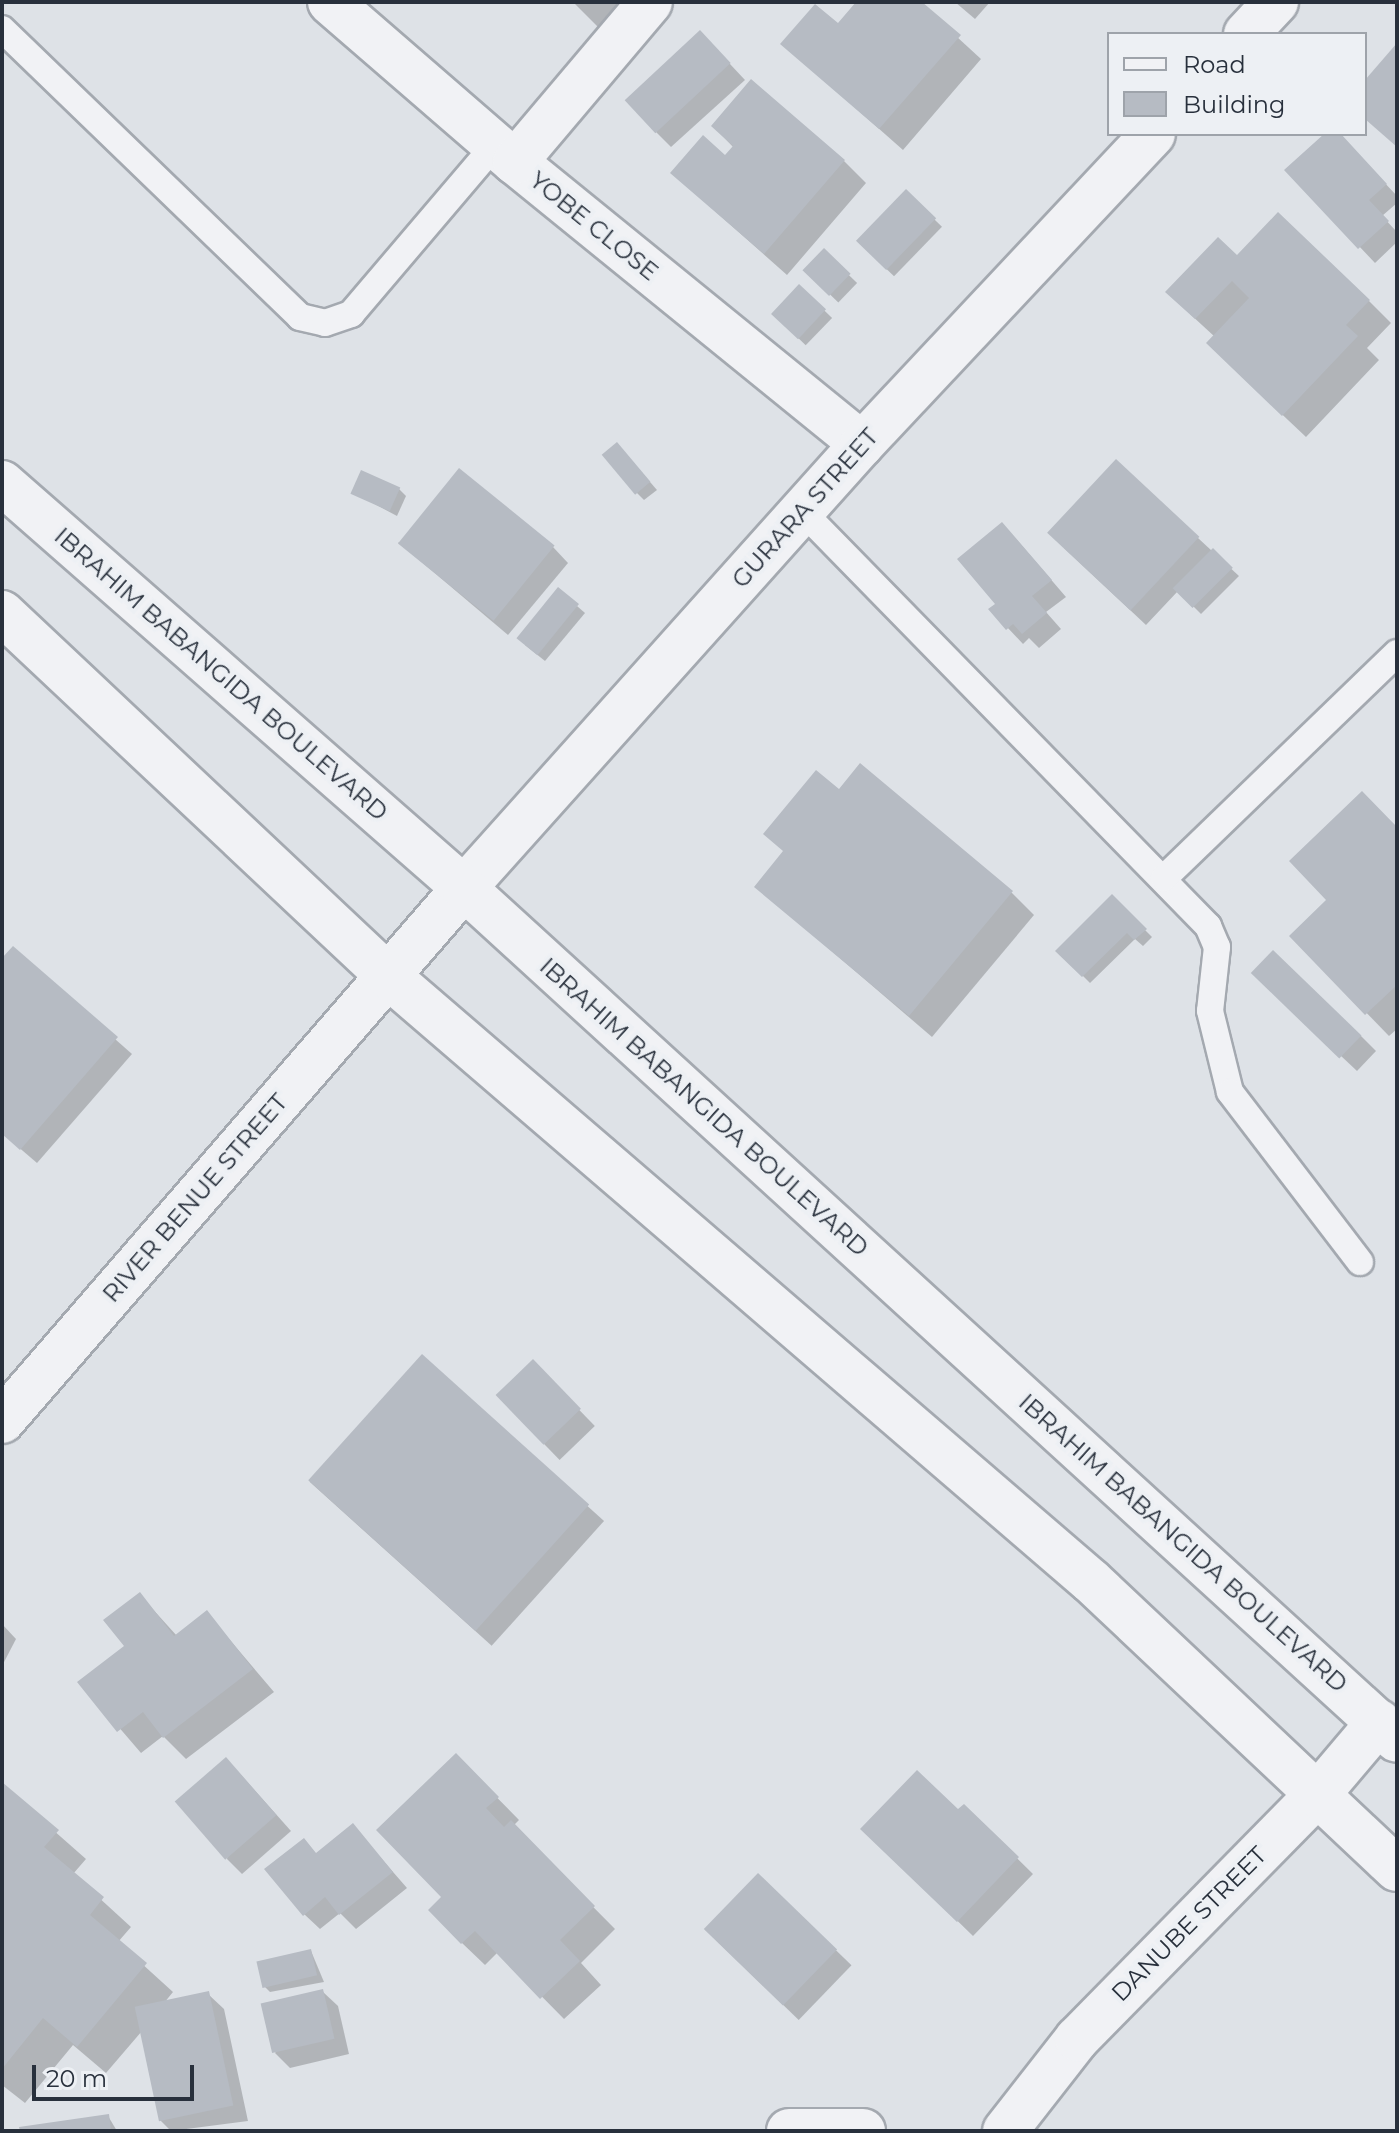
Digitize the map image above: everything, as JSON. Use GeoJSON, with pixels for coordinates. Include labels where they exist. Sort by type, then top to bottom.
{"type":"FeatureCollection","features":[{"type":"Feature","properties":{"kind":"street","name":"YOBE CLOSE"},"geometry":{"type":"LineString","coordinates":[[330,2],[505,153],[862,444]]}},
{"type":"Feature","properties":{"kind":"street"},"geometry":{"type":"LineString","coordinates":[[505,153],[650,2]]}},
{"type":"Feature","properties":{"kind":"street"},"geometry":{"type":"LineString","coordinates":[[1248,32],[1276,2]]}},
{"type":"Feature","properties":{"kind":"street","name":"GURARA STREET"},"geometry":{"type":"LineString","coordinates":[[388,976],[862,444],[1151,136]]}},
{"type":"Feature","properties":{"kind":"street","name":"IBRAHIM BABANGIDA BOULEVARD"},"geometry":{"type":"LineString","coordinates":[[2,483],[464,888],[1388,1731]]}},
{"type":"Feature","properties":{"kind":"street"},"geometry":{"type":"LineString","coordinates":[[2,613],[388,976],[1091,1581],[1397,1869]]}},
{"type":"Feature","properties":{"kind":"street","name":"RIVER BENUE STREET"},"geometry":{"type":"LineString","coordinates":[[2,1421],[388,976]]}},
{"type":"Feature","properties":{"kind":"street","name":"DANUBE STREET"},"geometry":{"type":"LineString","coordinates":[[1005,2131],[1077,2039],[1319,1793],[1388,1731]]}},
{"type":"Feature","properties":{"kind":"street"},"geometry":{"type":"LineString","coordinates":[[789,2131],[863,2131]]}},
{"type":"Feature","properties":{"kind":"lane"},"geometry":{"type":"LineString","coordinates":[[2,29],[300,317],[325,323],[351,314],[505,153]]}},
{"type":"Feature","properties":{"kind":"lane"},"geometry":{"type":"LineString","coordinates":[[802,511],[1208,926],[1217,947],[1210,1011],[1230,1092],[1360,1262]]}},
{"type":"Feature","properties":{"kind":"lane"},"geometry":{"type":"LineString","coordinates":[[1164,878],[1397,653]]}},
{"type":"Feature","properties":{"kind":"building"},"geometry":{"type":"Polygon","coordinates":[[[856,2],[922,2],[961,35],[879,129],[780,44],[815,4],[838,23],[856,2]]]}},
{"type":"Feature","properties":{"kind":"building"},"geometry":{"type":"Polygon","coordinates":[[[700,30],[731,63],[655,133],[625,100],[700,30]]]}},
{"type":"Feature","properties":{"kind":"building"},"geometry":{"type":"Polygon","coordinates":[[[1397,43],[1397,147],[1367,121],[1367,78],[1397,43]]]}},
{"type":"Feature","properties":{"kind":"building"},"geometry":{"type":"Polygon","coordinates":[[[751,79],[845,160],[764,254],[670,173],[703,135],[725,155],[733,146],[711,126],[751,79]]]}},
{"type":"Feature","properties":{"kind":"building"},"geometry":{"type":"Polygon","coordinates":[[[1322,136],[1343,136],[1387,184],[1369,200],[1389,221],[1358,249],[1284,170],[1322,136]]]}},
{"type":"Feature","properties":{"kind":"building"},"geometry":{"type":"Polygon","coordinates":[[[906,189],[936,218],[886,270],[856,241],[906,189]]]}},
{"type":"Feature","properties":{"kind":"building"},"geometry":{"type":"Polygon","coordinates":[[[1278,212],[1370,300],[1346,325],[1358,336],[1282,416],[1206,343],[1249,298],[1232,281],[1195,319],[1165,292],[1218,237],[1237,255],[1278,212]]]}},
{"type":"Feature","properties":{"kind":"building"},"geometry":{"type":"Polygon","coordinates":[[[824,248],[851,274],[829,296],[802,270],[824,248]]]}},
{"type":"Feature","properties":{"kind":"building"},"geometry":{"type":"Polygon","coordinates":[[[799,284],[826,309],[798,339],[771,314],[799,284]]]}},
{"type":"Feature","properties":{"kind":"building"},"geometry":{"type":"Polygon","coordinates":[[[617,442],[650,482],[635,495],[602,455],[617,442]]]}},
{"type":"Feature","properties":{"kind":"building"},"geometry":{"type":"Polygon","coordinates":[[[1116,459],[1199,537],[1130,611],[1047,533],[1116,459]]]}},
{"type":"Feature","properties":{"kind":"building"},"geometry":{"type":"Polygon","coordinates":[[[459,468],[555,545],[494,621],[398,543],[459,468]]]}},
{"type":"Feature","properties":{"kind":"building"},"geometry":{"type":"Polygon","coordinates":[[[361,470],[400,487],[390,511],[350,494],[361,470]]]}},
{"type":"Feature","properties":{"kind":"building"},"geometry":{"type":"Polygon","coordinates":[[[1002,522],[1052,580],[1032,596],[1047,613],[1022,634],[1013,624],[1006,630],[988,609],[995,604],[957,559],[1002,522]]]}},
{"type":"Feature","properties":{"kind":"building"},"geometry":{"type":"Polygon","coordinates":[[[1213,548],[1233,568],[1192,608],[1173,588],[1213,548]]]}},
{"type":"Feature","properties":{"kind":"building"},"geometry":{"type":"Polygon","coordinates":[[[558,587],[579,604],[537,655],[516,638],[558,587]]]}},
{"type":"Feature","properties":{"kind":"building"},"geometry":{"type":"Polygon","coordinates":[[[860,763],[1013,891],[909,1016],[754,887],[783,851],[763,834],[816,770],[839,789],[860,763]]]}},
{"type":"Feature","properties":{"kind":"building"},"geometry":{"type":"Polygon","coordinates":[[[1362,791],[1397,827],[1397,985],[1365,1015],[1289,936],[1326,900],[1289,861],[1362,791]]]}},
{"type":"Feature","properties":{"kind":"building"},"geometry":{"type":"Polygon","coordinates":[[[1112,894],[1147,929],[1134,940],[1127,933],[1082,977],[1055,951],[1112,894]]]}},
{"type":"Feature","properties":{"kind":"building"},"geometry":{"type":"Polygon","coordinates":[[[13,946],[118,1037],[20,1150],[2,1134],[2,958],[13,946]]]}},
{"type":"Feature","properties":{"kind":"building"},"geometry":{"type":"Polygon","coordinates":[[[1273,950],[1361,1035],[1339,1058],[1251,973],[1273,950]]]}},
{"type":"Feature","properties":{"kind":"building"},"geometry":{"type":"Polygon","coordinates":[[[422,1354],[589,1505],[475,1631],[308,1480],[422,1354]]]}},
{"type":"Feature","properties":{"kind":"building"},"geometry":{"type":"Polygon","coordinates":[[[533,1359],[581,1409],[544,1445],[496,1395],[533,1359]]]}},
{"type":"Feature","properties":{"kind":"building"},"geometry":{"type":"Polygon","coordinates":[[[140,1592],[174,1636],[207,1610],[253,1669],[163,1738],[143,1712],[117,1732],[77,1682],[124,1646],[103,1620],[140,1592]]]}},
{"type":"Feature","properties":{"kind":"building"},"geometry":{"type":"Polygon","coordinates":[[[456,1753],[499,1797],[486,1808],[504,1827],[511,1820],[595,1906],[560,1940],[580,1961],[540,1999],[475,1931],[461,1944],[428,1910],[441,1897],[376,1830],[456,1753]]]}},
{"type":"Feature","properties":{"kind":"building"},"geometry":{"type":"Polygon","coordinates":[[[226,1757],[277,1815],[225,1860],[175,1802],[226,1757]]]}},
{"type":"Feature","properties":{"kind":"building"},"geometry":{"type":"Polygon","coordinates":[[[917,1770],[958,1809],[964,1804],[1019,1857],[957,1922],[860,1829],[917,1770]]]}},
{"type":"Feature","properties":{"kind":"building"},"geometry":{"type":"Polygon","coordinates":[[[2,1782],[59,1830],[44,1847],[104,1897],[90,1915],[147,1963],[77,2047],[43,2018],[2,2069],[2,1782]]]}},
{"type":"Feature","properties":{"kind":"building"},"geometry":{"type":"Polygon","coordinates":[[[353,1823],[393,1872],[339,1915],[325,1897],[303,1916],[264,1869],[304,1838],[316,1853],[353,1823]]]}},
{"type":"Feature","properties":{"kind":"building"},"geometry":{"type":"Polygon","coordinates":[[[758,1873],[837,1949],[783,2006],[704,1929],[758,1873]]]}},
{"type":"Feature","properties":{"kind":"building"},"geometry":{"type":"Polygon","coordinates":[[[311,1949],[317,1975],[263,1988],[256,1962],[311,1949]]]}},
{"type":"Feature","properties":{"kind":"building"},"geometry":{"type":"Polygon","coordinates":[[[323,1989],[334,2039],[272,2053],[261,2003],[323,1989]]]}},
{"type":"Feature","properties":{"kind":"building"},"geometry":{"type":"Polygon","coordinates":[[[209,1991],[233,2105],[159,2121],[135,2007],[209,1991]]]}},
{"type":"Feature","properties":{"kind":"building"},"geometry":{"type":"Polygon","coordinates":[[[109,2114],[111,2131],[20,2131],[19,2127],[109,2114]]]}}]}
